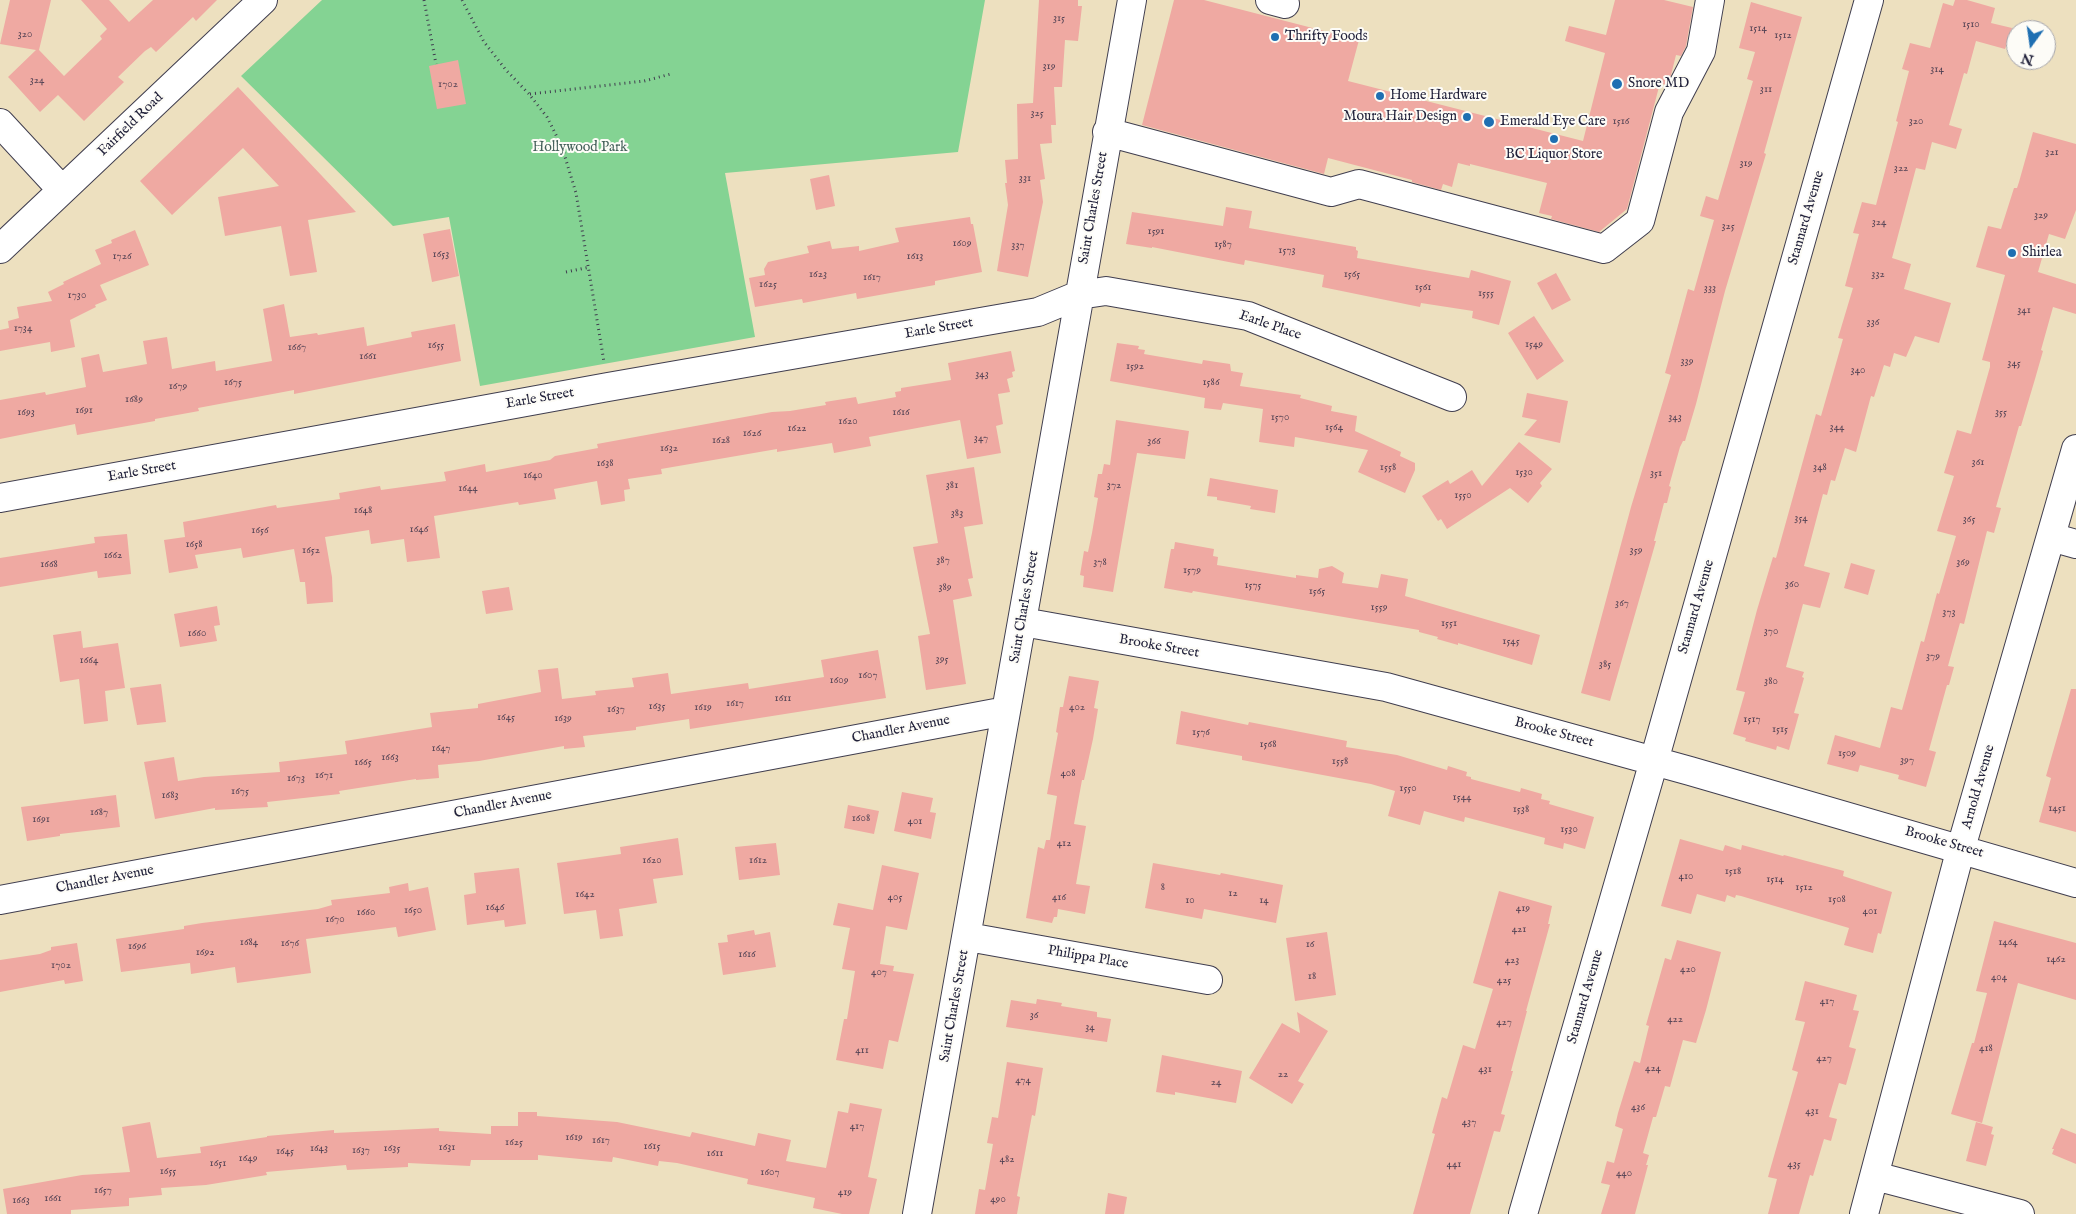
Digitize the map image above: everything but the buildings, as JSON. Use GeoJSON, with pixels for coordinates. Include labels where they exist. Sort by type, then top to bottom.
{"type":"FeatureCollection","features":[{"type":"Feature","properties":{"kind":"street","name":"Fairfield Road"},"geometry":{"type":"LineString","coordinates":[[0,249],[263,0]]}},
{"type":"Feature","properties":{"kind":"street","name":"Saint Charles Street"},"geometry":{"type":"LineString","coordinates":[[918,1214],[968,937],[1107,132],[1132,0]]}},
{"type":"Feature","properties":{"kind":"street"},"geometry":{"type":"LineString","coordinates":[[1107,132],[1331,192],[1360,184],[1604,249],[1640,221],[1669,112],[1700,51],[1710,0]]}},
{"type":"Feature","properties":{"kind":"street","name":"Stannard Avenue"},"geometry":{"type":"LineString","coordinates":[[1523,1214],[1654,761],[1869,0]]}},
{"type":"Feature","properties":{"kind":"street"},"geometry":{"type":"LineString","coordinates":[[0,123],[62,190]]}},
{"type":"Feature","properties":{"kind":"street","name":"Earle Place"},"geometry":{"type":"LineString","coordinates":[[1079,295],[1106,291],[1248,316],[1452,397]]}},
{"type":"Feature","properties":{"kind":"street","name":"Earle Street"},"geometry":{"type":"LineString","coordinates":[[0,498],[608,387],[1038,312],[1079,295]]}},
{"type":"Feature","properties":{"kind":"street","name":"Arnold Avenue"},"geometry":{"type":"LineString","coordinates":[[1864,1214],[1961,848],[2064,540],[2076,449]]}},
{"type":"Feature","properties":{"kind":"street","name":"Brooke Street"},"geometry":{"type":"LineString","coordinates":[[1023,622],[1386,687],[1654,761],[2076,882]]}},
{"type":"Feature","properties":{"kind":"street","name":"Chandler Avenue"},"geometry":{"type":"LineString","coordinates":[[0,900],[1006,710]]}},
{"type":"Feature","properties":{"kind":"street","name":"Philippa Place"},"geometry":{"type":"LineString","coordinates":[[968,937],[1208,980]]}},
{"type":"Feature","properties":{"kind":"street"},"geometry":{"type":"LineString","coordinates":[[1875,1176],[2020,1214]]}},
{"type":"Feature","properties":{"kind":"path"},"geometry":{"type":"LineString","coordinates":[[424,0],[436,64]]}},
{"type":"Feature","properties":{"kind":"path"},"geometry":{"type":"LineString","coordinates":[[462,0],[484,42],[547,117],[562,147],[576,193],[590,267],[608,387]]}},
{"type":"Feature","properties":{"kind":"path"},"geometry":{"type":"LineString","coordinates":[[529,94],[644,81],[671,74]]}},
{"type":"Feature","properties":{"kind":"path"},"geometry":{"type":"LineString","coordinates":[[566,272],[590,267]]}},
{"type":"Feature","properties":{"kind":"green space","name":"Hollywood Park"},"geometry":{"type":"Polygon","coordinates":[[[322,0],[985,0],[958,152],[725,173],[755,337],[480,386],[449,217],[393,226],[241,76],[322,0]]]}},
{"type":"Feature","properties":{"kind":"place","name":"Thrifty Foods"},"geometry":{"type":"Point","coordinates":[1275,37]}},
{"type":"Feature","properties":{"kind":"place","name":"Snore MD"},"geometry":{"type":"Point","coordinates":[1617,84]}},
{"type":"Feature","properties":{"kind":"place","name":"Home Hardware"},"geometry":{"type":"Point","coordinates":[1380,96]}},
{"type":"Feature","properties":{"kind":"place","name":"Moura Hair Design"},"geometry":{"type":"Point","coordinates":[1467,117]}},
{"type":"Feature","properties":{"kind":"place","name":"Emerald Eye Care"},"geometry":{"type":"Point","coordinates":[1489,122]}},
{"type":"Feature","properties":{"kind":"place","name":"BC Liquor Store"},"geometry":{"type":"Point","coordinates":[1554,139]}},
{"type":"Feature","properties":{"kind":"place","name":"Shirlea"},"geometry":{"type":"Point","coordinates":[2012,253]}}]}
